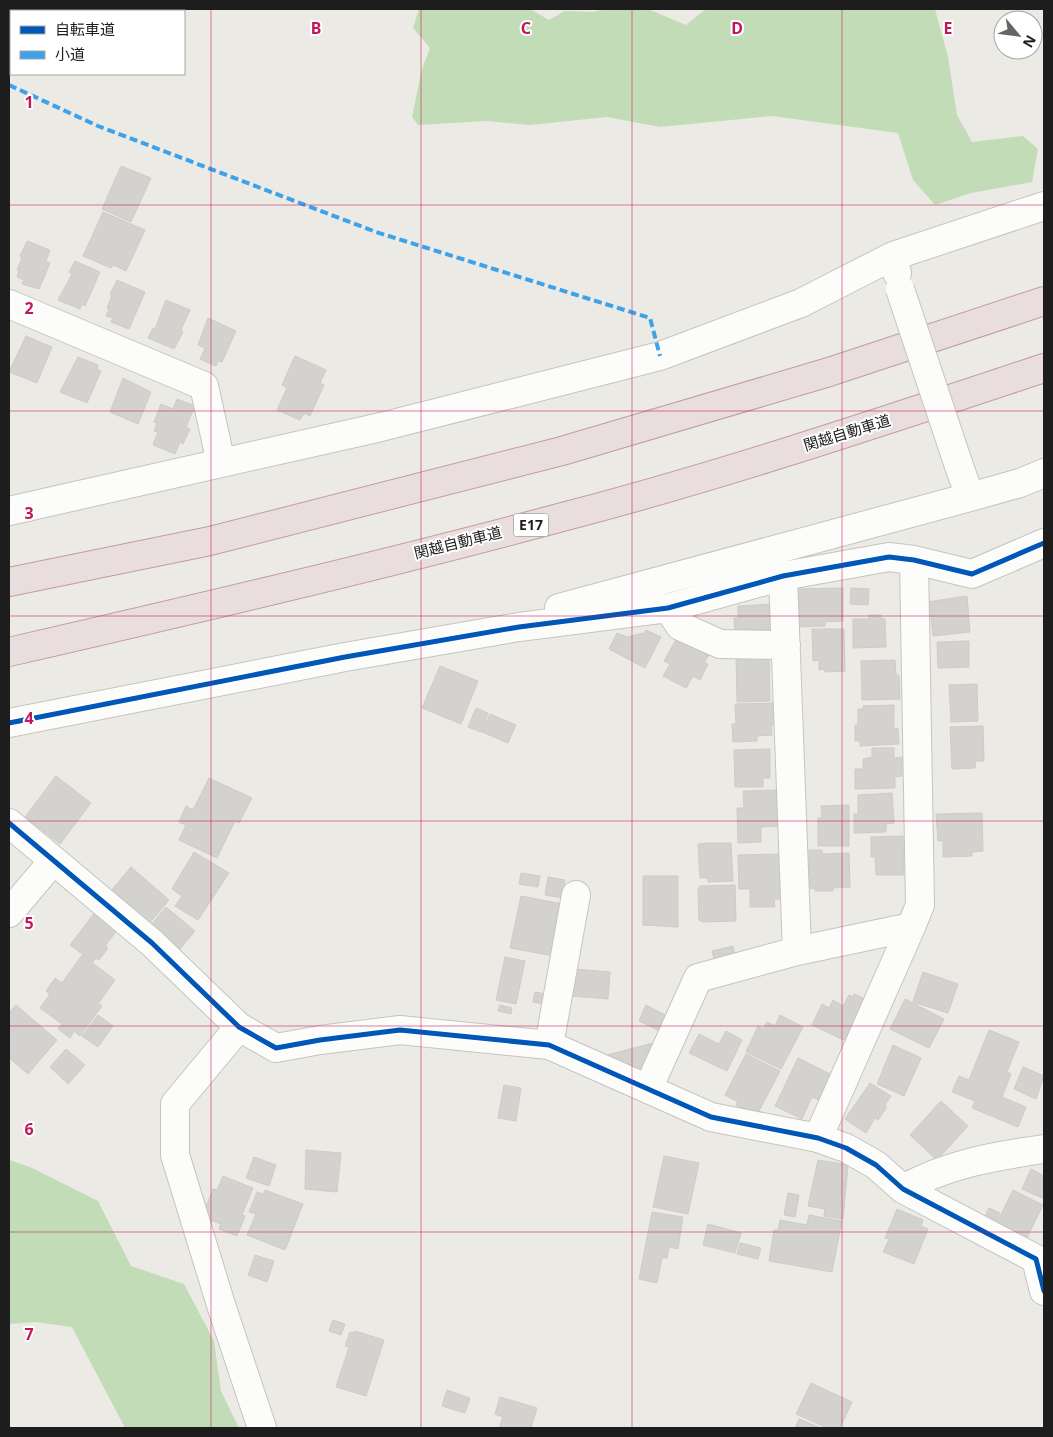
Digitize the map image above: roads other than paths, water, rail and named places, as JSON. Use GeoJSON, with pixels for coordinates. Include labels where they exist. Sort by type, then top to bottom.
{"type":"FeatureCollection","features":[{"type":"Feature","properties":{"kind":"highway"},"geometry":{"type":"LineString","coordinates":[[9,582],[210,541],[562,451],[829,372],[1044,301]]}},
{"type":"Feature","properties":{"kind":"highway","name":"関越自動車道"},"geometry":{"type":"LineString","coordinates":[[9,652],[217,604],[572,515],[843,435],[1044,368]]}},
{"type":"Feature","properties":{"kind":"street"},"geometry":{"type":"LineString","coordinates":[[9,511],[381,427],[660,356],[801,303],[894,256],[1044,206]]}},
{"type":"Feature","properties":{"kind":"street"},"geometry":{"type":"LineString","coordinates":[[894,256],[900,289],[970,497]]}},
{"type":"Feature","properties":{"kind":"street"},"geometry":{"type":"LineString","coordinates":[[9,304],[204,386],[221,463]]}},
{"type":"Feature","properties":{"kind":"street"},"geometry":{"type":"LineString","coordinates":[[520,627],[560,608],[970,497],[1020,483],[1044,473]]}},
{"type":"Feature","properties":{"kind":"street"},"geometry":{"type":"LineString","coordinates":[[9,723],[237,676],[520,627],[668,608],[783,576],[889,557],[914,560],[972,574],[1044,543]]}},
{"type":"Feature","properties":{"kind":"street"},"geometry":{"type":"LineString","coordinates":[[818,1138],[920,905],[914,560]]}},
{"type":"Feature","properties":{"kind":"street"},"geometry":{"type":"LineString","coordinates":[[783,576],[797,950]]}},
{"type":"Feature","properties":{"kind":"street"},"geometry":{"type":"LineString","coordinates":[[668,608],[680,626],[720,644],[786,645]]}},
{"type":"Feature","properties":{"kind":"street"},"geometry":{"type":"LineString","coordinates":[[9,823],[152,943],[239,1028],[276,1048],[320,1040],[400,1030],[549,1045],[710,1117],[818,1138],[846,1148],[876,1165],[903,1189],[1036,1259],[1044,1291]]}},
{"type":"Feature","properties":{"kind":"street"},"geometry":{"type":"LineString","coordinates":[[9,914],[53,861]]}},
{"type":"Feature","properties":{"kind":"street"},"geometry":{"type":"LineString","coordinates":[[549,1045],[576,895]]}},
{"type":"Feature","properties":{"kind":"street"},"geometry":{"type":"LineString","coordinates":[[648,1089],[698,978],[797,950],[911,927]]}},
{"type":"Feature","properties":{"kind":"street"},"geometry":{"type":"LineString","coordinates":[[239,1028],[175,1104],[175,1155],[222,1308],[262,1428]]}},
{"type":"Feature","properties":{"kind":"street"},"geometry":{"type":"LineString","coordinates":[[903,1189],[956,1165],[996,1156],[1044,1149]]}}]}
